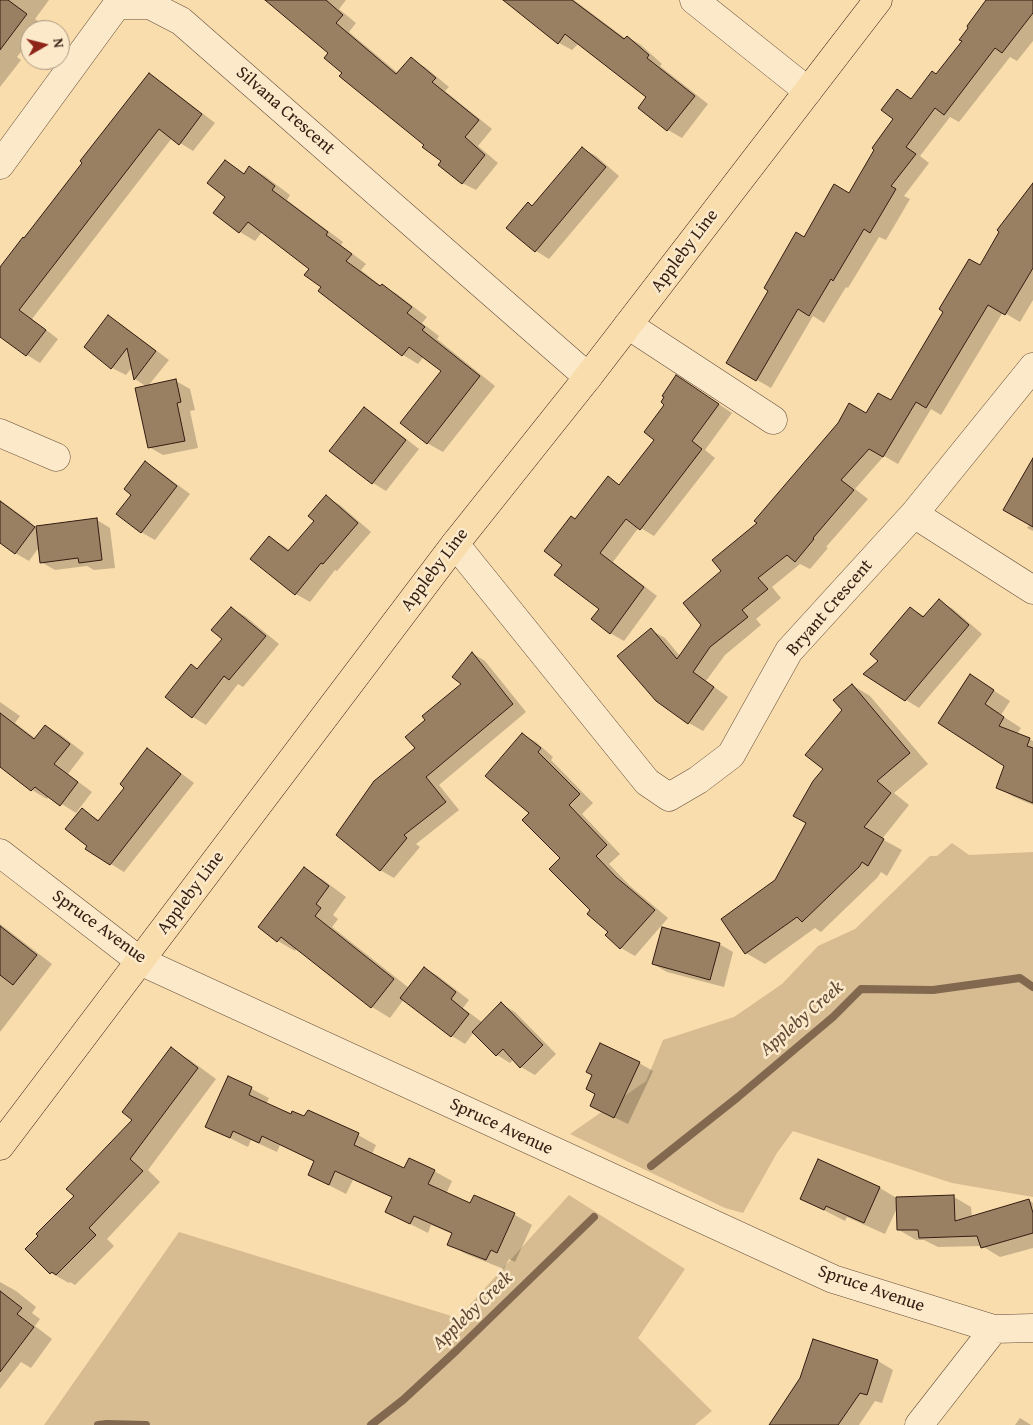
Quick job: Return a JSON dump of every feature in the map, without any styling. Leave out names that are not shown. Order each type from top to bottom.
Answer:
[{"type":"main road","name":"Appleby Line","points":[[0,1146],[455,544],[588,377],[878,0]]},
{"type":"street","points":[[694,0],[808,90]]},
{"type":"street","name":"Silvana Crescent","points":[[0,165],[117,5],[150,5],[181,22],[588,377]]},
{"type":"street","points":[[628,325],[773,420]]},
{"type":"street","name":"Bryant Crescent","points":[[455,544],[647,782],[669,797],[698,780],[731,754],[789,651],[914,514],[1033,367]]},
{"type":"street","points":[[0,433],[56,457]]},
{"type":"street","points":[[914,514],[1033,590]]},
{"type":"street","name":"Spruce Avenue","points":[[0,854],[140,961],[833,1279],[994,1329],[1033,1328]]},
{"type":"street","points":[[918,1425],[994,1329]]},
{"type":"shaded area","points":[[952,843],[969,855],[1033,852],[1033,1197],[952,1183],[793,1131],[777,1153],[743,1213],[725,1208],[570,1134],[646,1081],[663,1040],[734,1017],[782,984],[818,946],[855,929],[930,856],[937,856]]},
{"type":"shaded area","points":[[569,1195],[685,1269],[638,1338],[712,1411],[695,1425],[44,1425],[179,1232],[458,1318]]},
{"type":"building","points":[[0,0],[8,0],[27,14],[22,20],[20,20],[20,23],[0,50]]},
{"type":"building","points":[[265,0],[326,0],[343,15],[336,23],[396,74],[411,57],[436,78],[432,82],[479,120],[465,137],[485,155],[462,184],[438,165],[441,161],[422,147],[424,145],[339,76],[342,73],[324,58],[328,53]]},
{"type":"building","points":[[503,0],[572,0],[624,39],[627,36],[649,55],[647,58],[695,96],[667,131],[638,108],[646,97],[565,34],[558,44]]},
{"type":"building","points":[[986,0],[1033,0],[1033,13],[1002,53],[995,48],[944,115],[935,108],[906,147],[916,154],[891,186],[896,189],[870,233],[864,229],[833,281],[831,279],[809,316],[798,309],[756,381],[726,363],[768,291],[764,288],[796,232],[804,237],[834,184],[849,193],[874,150],[872,148],[893,119],[881,110],[897,89],[911,99],[932,71],[936,74],[962,41],[959,40],[968,28],[967,26]]},
{"type":"building","points":[[149,73],[202,114],[179,145],[159,129],[19,310],[46,330],[26,356],[0,337],[0,267],[82,163],[80,161]]},
{"type":"building","points":[[582,147],[606,167],[535,252],[506,228],[528,202],[532,206]]},
{"type":"building","points":[[225,160],[244,174],[249,166],[275,186],[272,190],[328,232],[326,235],[352,254],[346,261],[380,286],[382,284],[412,307],[407,313],[425,327],[422,330],[480,376],[427,444],[400,423],[441,371],[409,347],[402,356],[318,291],[321,287],[304,275],[309,269],[248,222],[239,233],[213,213],[225,197],[207,183]]},
{"type":"building","points":[[1033,183],[1033,268],[1005,315],[988,305],[926,408],[916,402],[883,457],[869,449],[841,480],[854,490],[795,562],[787,555],[758,578],[768,589],[742,610],[748,617],[710,647],[693,672],[714,687],[688,724],[656,701],[617,656],[651,628],[677,659],[701,625],[683,603],[721,571],[712,560],[757,523],[754,521],[838,423],[849,403],[866,413],[878,393],[891,400],[943,312],[939,309],[969,259],[980,265],[999,232],[997,230]]},
{"type":"building","points":[[108,315],[156,351],[134,380],[127,348],[111,369],[84,347]]},
{"type":"building","points":[[676,375],[719,404],[692,441],[702,449],[640,530],[626,519],[600,553],[644,587],[610,634],[591,619],[599,609],[554,575],[562,565],[544,551],[571,516],[575,519],[608,476],[619,485],[654,440],[644,432],[664,405],[661,402],[664,397],[662,396]]},
{"type":"building","points":[[176,379],[181,402],[177,403],[185,441],[148,448],[135,388]]},
{"type":"building","points":[[364,407],[406,440],[372,484],[329,451]]},
{"type":"building","points":[[1033,458],[1033,527],[1003,510]]},
{"type":"building","points":[[145,461],[177,486],[141,533],[116,514],[131,495],[124,489]]},
{"type":"building","points":[[326,495],[358,523],[323,564],[321,563],[295,595],[250,559],[269,536],[288,551],[314,521],[308,516]]},
{"type":"building","points":[[0,501],[35,527],[15,554],[0,543]]},
{"type":"building","points":[[97,518],[102,560],[79,563],[78,558],[40,563],[36,526]]},
{"type":"building","points":[[939,599],[969,625],[905,701],[863,674],[878,661],[870,654],[910,607],[923,617]]},
{"type":"building","points":[[231,607],[266,636],[229,680],[224,676],[192,718],[165,697],[191,664],[197,669],[222,639],[211,630]]},
{"type":"building","points":[[472,652],[513,704],[426,777],[446,802],[404,835],[407,838],[380,871],[336,835],[374,781],[415,748],[405,737],[425,720],[422,716],[461,684],[452,677]]},
{"type":"building","points":[[970,674],[994,690],[985,704],[1004,717],[999,726],[1030,738],[1027,746],[1033,748],[1033,803],[996,788],[1004,766],[938,723]]},
{"type":"building","points":[[852,684],[910,753],[877,781],[891,793],[864,827],[884,839],[868,866],[862,862],[802,922],[797,917],[745,954],[721,919],[775,880],[806,823],[793,816],[813,781],[823,769],[805,755],[842,710],[833,700]]},
{"type":"building","points":[[0,713],[34,739],[45,725],[70,744],[54,764],[78,782],[60,806],[35,787],[31,791],[0,767]]},
{"type":"building","points":[[522,733],[541,748],[538,752],[580,794],[569,805],[607,845],[596,856],[616,877],[655,910],[620,949],[605,935],[608,932],[587,914],[590,910],[549,869],[560,858],[522,820],[529,813],[485,776]]},
{"type":"building","points":[[147,748],[181,774],[110,865],[85,849],[87,846],[65,829],[82,808],[98,821],[124,788],[120,784]]},
{"type":"building","points":[[304,867],[329,886],[316,904],[321,908],[315,916],[394,979],[371,1008],[281,937],[277,942],[258,927]]},
{"type":"building","points":[[0,926],[37,955],[13,985],[0,975]]},
{"type":"building","points":[[662,927],[720,943],[710,980],[652,964]]},
{"type":"building","points":[[424,967],[456,992],[451,999],[469,1014],[451,1037],[400,998]]},
{"type":"building","points":[[501,1002],[543,1045],[520,1068],[503,1049],[496,1056],[472,1032]]},
{"type":"building","points":[[600,1043],[640,1062],[614,1118],[590,1106],[595,1094],[586,1089],[592,1075],[586,1072]]},
{"type":"building","points":[[171,1047],[198,1068],[130,1159],[143,1171],[89,1228],[96,1235],[56,1275],[52,1272],[50,1274],[25,1249],[38,1236],[36,1234],[74,1196],[66,1189],[132,1120],[122,1112]]},
{"type":"building","points":[[228,1076],[252,1087],[249,1095],[291,1114],[292,1111],[304,1116],[308,1110],[359,1133],[354,1145],[404,1168],[409,1158],[435,1170],[428,1184],[470,1203],[474,1195],[515,1213],[497,1253],[491,1250],[486,1260],[447,1245],[452,1233],[414,1216],[410,1224],[385,1212],[392,1197],[335,1171],[329,1185],[308,1175],[314,1161],[262,1136],[259,1143],[233,1131],[230,1138],[205,1127]]},
{"type":"building","points":[[818,1159],[880,1187],[864,1223],[826,1206],[824,1210],[800,1199]]},
{"type":"building","points":[[954,1195],[955,1221],[1029,1199],[1033,1213],[1033,1233],[981,1248],[977,1236],[919,1238],[918,1230],[897,1230],[896,1197]]},
{"type":"building","points":[[0,1291],[22,1308],[17,1314],[34,1327],[0,1372]]},
{"type":"building","points":[[813,1339],[878,1360],[867,1395],[860,1393],[838,1425],[769,1425],[800,1378]]},
{"type":"waterway","name":"Appleby Creek","points":[[651,1166],[738,1097],[833,1017],[861,989],[933,990],[1020,978],[1033,987]]},
{"type":"waterway","name":"Appleby Creek","points":[[371,1425],[403,1400],[457,1350],[594,1217]]},
{"type":"waterway","name":"Appleby Creek","points":[[98,1425],[146,1425]]}]
